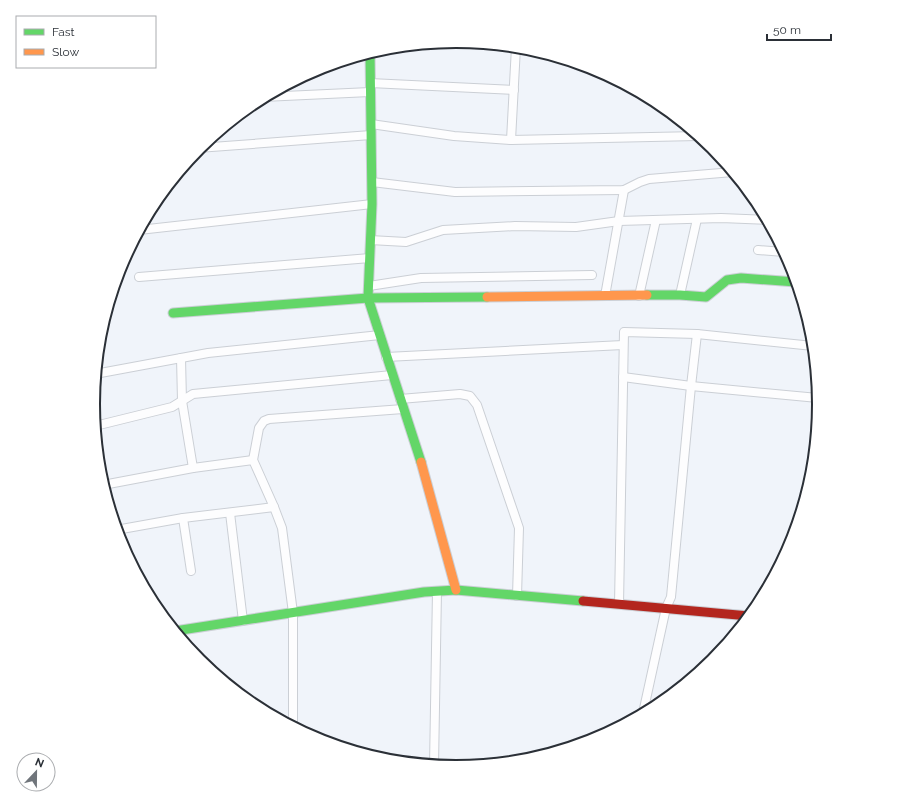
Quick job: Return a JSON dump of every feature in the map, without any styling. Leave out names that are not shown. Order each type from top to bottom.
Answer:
[{"type":"street","points":[[511,140],[516,53]]},
{"type":"street","points":[[370,58],[372,204],[368,298],[424,470],[456,590]]},
{"type":"street","points":[[370,83],[514,90]]},
{"type":"street","points":[[277,96],[370,92]]},
{"type":"street","points":[[371,124],[454,136],[511,140],[690,136]]},
{"type":"street","points":[[209,147],[371,135]]},
{"type":"street","points":[[372,182],[455,192],[624,190],[649,179],[726,173]]},
{"type":"street","points":[[605,296],[624,190]]},
{"type":"street","points":[[145,229],[372,204]]},
{"type":"street","points":[[370,240],[406,242],[443,230],[515,226],[576,227],[619,221],[698,219],[760,220]]},
{"type":"street","points":[[680,295],[698,219]]},
{"type":"street","points":[[639,296],[656,220]]},
{"type":"street","points":[[758,250],[777,251]]},
{"type":"street","points":[[139,277],[370,258]]},
{"type":"street","points":[[369,286],[421,278],[592,274]]},
{"type":"street","points":[[173,313],[368,298],[680,295],[706,297],[727,280],[741,278],[790,282]]},
{"type":"street","points":[[619,604],[624,332],[697,334],[806,345]]},
{"type":"street","points":[[645,705],[666,608],[671,598],[697,334]]},
{"type":"street","points":[[101,373],[208,353],[380,335]]},
{"type":"street","points":[[386,357],[623,345]]},
{"type":"street","points":[[181,358],[182,401],[193,468]]},
{"type":"street","points":[[100,425],[172,408],[193,394],[392,374]]},
{"type":"street","points":[[623,377],[691,386],[812,397]]},
{"type":"street","points":[[400,399],[460,394],[470,396],[477,405],[519,528],[517,596]]},
{"type":"street","points":[[293,720],[293,613],[282,528],[253,460],[259,428],[264,421],[269,419],[404,409]]},
{"type":"street","points":[[109,484],[193,468],[253,460]]},
{"type":"street","points":[[122,529],[183,518],[274,507]]},
{"type":"street","points":[[230,513],[242,620]]},
{"type":"street","points":[[183,518],[191,571]]},
{"type":"street","points":[[181,630],[424,592],[456,590],[742,615]]},
{"type":"street","points":[[434,759],[437,591]]},
{"type":"traffic: fast","points":[[370,58],[372,204],[368,298],[421,462]]},
{"type":"traffic: fast","points":[[647,295],[706,297],[727,280],[741,278],[790,282]]},
{"type":"traffic: fast","points":[[173,313],[368,298],[487,297]]},
{"type":"traffic: fast","points":[[181,630],[424,592],[456,590],[583,601]]},
{"type":"traffic: slow","points":[[487,297],[647,295]]},
{"type":"traffic: slow","points":[[421,462],[456,590]]},
{"type":"traffic: jam","points":[[583,601],[742,615]]}]
